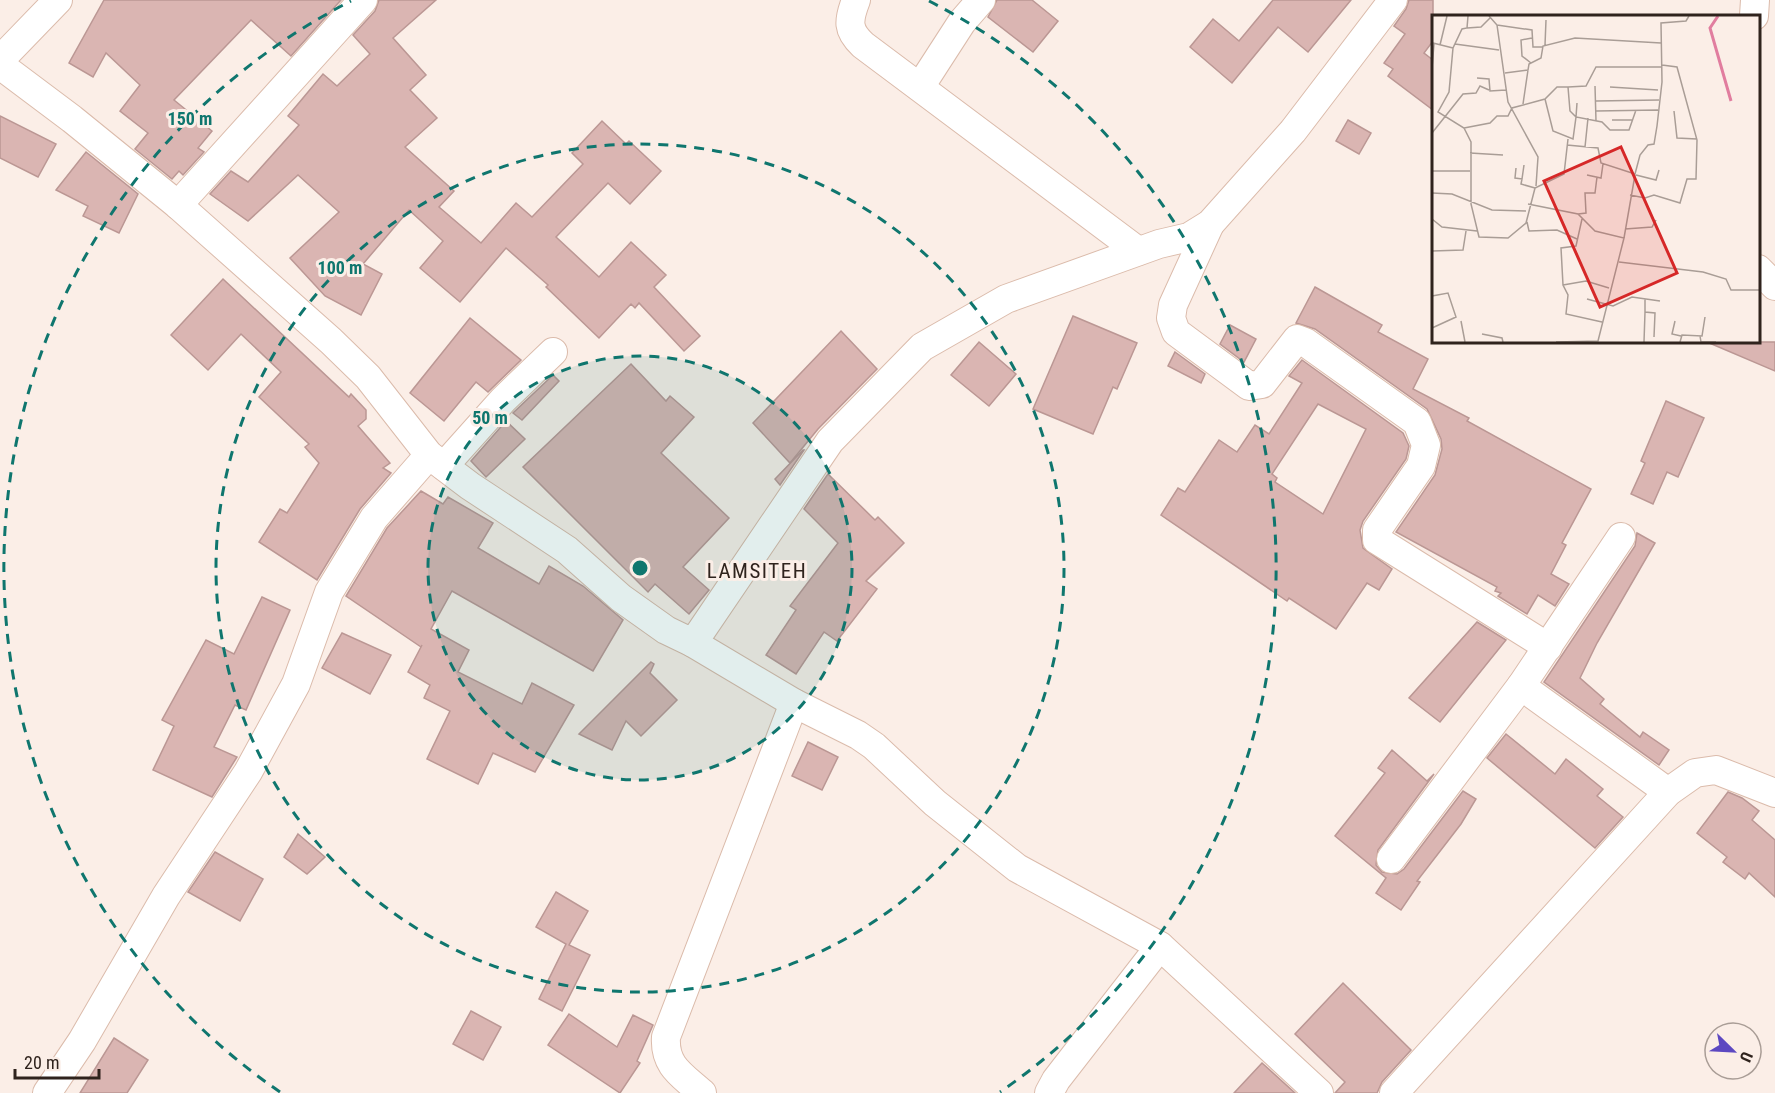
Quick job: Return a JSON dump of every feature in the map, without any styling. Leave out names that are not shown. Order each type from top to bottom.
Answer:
[{"type":"street","points":[[0,60],[58,0]]},
{"type":"street","points":[[178,205],[363,0]]},
{"type":"street","points":[[856,0],[850,20],[852,34],[920,87],[1148,247]]},
{"type":"street","points":[[920,87],[962,22],[981,0]]},
{"type":"street","points":[[1393,0],[1293,131],[1200,230],[1173,305],[1171,318],[1176,332],[1249,386],[1256,387],[1262,384],[1297,339],[1305,342],[1418,422],[1426,445],[1421,466],[1377,530],[1377,540],[1548,647]]},
{"type":"street","points":[[1754,15],[1755,0]]},
{"type":"street","points":[[0,65],[72,119],[178,205],[339,348],[368,378],[436,461],[567,550],[621,598],[666,630],[693,643],[794,703],[858,735],[874,746],[935,803],[1017,868],[1160,946],[1319,1093]]},
{"type":"street","points":[[693,643],[830,441],[922,347],[1006,299],[1200,230]]},
{"type":"street","points":[[1760,271],[1775,286]]},
{"type":"street","points":[[47,1093],[82,1041],[166,896],[249,772],[296,684],[329,592],[374,518],[553,352]]},
{"type":"street","points":[[1391,859],[1521,686],[1621,537]]},
{"type":"street","points":[[1521,686],[1668,792]]},
{"type":"street","points":[[702,1093],[670,1065],[665,1051],[666,1037],[794,703]]},
{"type":"street","points":[[1394,1093],[1668,792],[1695,773],[1716,770],[1775,793]]},
{"type":"street","points":[[1049,1093],[1056,1080],[1160,946]]},
{"type":"building","points":[[104,0],[341,0],[291,56],[251,20],[174,100],[212,131],[198,148],[204,152],[183,175],[179,171],[172,179],[135,149],[148,133],[120,111],[140,85],[106,53],[93,77],[69,63]]},
{"type":"building","points":[[379,0],[436,0],[393,38],[426,75],[410,90],[437,118],[405,147],[454,191],[439,207],[481,243],[516,203],[532,217],[583,164],[572,153],[602,121],[626,144],[629,141],[661,171],[630,204],[608,183],[556,237],[599,277],[631,242],[666,275],[654,287],[700,336],[684,351],[639,303],[635,308],[631,304],[599,338],[546,287],[548,285],[506,248],[460,302],[420,268],[443,241],[409,210],[363,264],[382,274],[361,315],[325,296],[290,258],[339,212],[298,175],[248,221],[210,194],[231,171],[248,182],[299,125],[288,116],[323,74],[337,86],[370,54],[353,35],[375,11]]},
{"type":"building","points":[[997,0],[1032,0],[1058,21],[1033,52],[988,17]]},
{"type":"building","points":[[1273,0],[1351,0],[1308,52],[1278,27],[1232,83],[1190,47],[1213,19],[1239,41]]},
{"type":"building","points":[[1409,0],[1433,0],[1432,42],[1424,53],[1432,59],[1432,109],[1388,76],[1393,69],[1384,63],[1405,34],[1394,26],[1406,9]]},
{"type":"building","points":[[0,116],[56,144],[38,177],[0,158]]},
{"type":"building","points":[[1348,120],[1371,133],[1359,154],[1336,141]]},
{"type":"building","points":[[86,152],[138,194],[119,233],[83,216],[88,206],[56,190]]},
{"type":"building","points":[[223,279],[349,397],[351,394],[366,410],[366,419],[358,426],[390,463],[383,468],[391,473],[360,509],[317,580],[259,542],[280,509],[287,513],[319,463],[305,447],[309,444],[259,397],[281,372],[241,334],[208,370],[171,335]]},
{"type":"building","points":[[1315,287],[1382,325],[1378,332],[1428,359],[1413,389],[1469,418],[1467,421],[1591,489],[1562,543],[1566,545],[1551,574],[1569,584],[1555,606],[1538,595],[1527,614],[1498,596],[1501,593],[1495,591],[1497,587],[1396,532],[1435,475],[1442,449],[1441,439],[1427,409],[1315,329],[1296,323]]},
{"type":"building","points":[[1073,316],[1137,343],[1117,389],[1113,387],[1093,434],[1033,409]]},
{"type":"building","points":[[470,318],[521,360],[488,392],[476,382],[444,421],[410,393]]},
{"type":"building","points":[[1230,325],[1256,339],[1244,362],[1220,344]]},
{"type":"building","points":[[841,331],[877,369],[818,429],[790,463],[753,423]]},
{"type":"building","points":[[979,342],[1016,374],[989,406],[951,375]]},
{"type":"building","points":[[1775,342],[1775,371],[1712,344]]},
{"type":"building","points":[[1175,352],[1205,374],[1201,383],[1168,366]]},
{"type":"building","points":[[1302,360],[1403,433],[1409,446],[1406,459],[1363,521],[1360,530],[1363,548],[1392,569],[1379,590],[1367,583],[1336,629],[1289,598],[1287,601],[1161,515],[1178,488],[1185,492],[1219,440],[1237,452],[1255,425],[1269,434],[1302,383],[1289,376]],"holes":[[[1318,404],[1366,429],[1323,514],[1275,482],[1277,478],[1272,474]]]},
{"type":"building","points":[[631,364],[666,401],[670,396],[694,417],[661,453],[729,518],[683,567],[709,590],[689,614],[655,584],[648,592],[523,467]]},
{"type":"building","points":[[553,375],[559,381],[522,420],[513,413]]},
{"type":"building","points":[[1666,401],[1704,418],[1678,477],[1667,472],[1653,504],[1631,494],[1645,463],[1641,461]]},
{"type":"building","points":[[506,421],[525,439],[486,477],[471,461]]},
{"type":"building","points":[[804,450],[780,485],[775,479]]},
{"type":"building","points":[[828,474],[875,520],[878,517],[904,543],[866,581],[877,589],[837,641],[824,632],[796,674],[766,655],[796,610],[790,606],[838,543],[804,509]]},
{"type":"building","points":[[421,491],[443,504],[448,497],[493,523],[478,548],[539,584],[549,566],[583,586],[623,620],[593,671],[452,591],[431,629],[469,650],[458,672],[522,704],[532,683],[574,705],[535,772],[493,753],[478,784],[427,759],[450,711],[424,698],[430,685],[408,672],[421,647],[346,596],[387,528]]},
{"type":"building","points":[[1637,533],[1655,543],[1597,643],[1580,678],[1604,699],[1600,704],[1640,737],[1643,732],[1669,750],[1659,765],[1544,682],[1635,546]]},
{"type":"building","points":[[262,597],[290,610],[246,710],[235,705],[214,747],[237,757],[212,797],[153,770],[174,726],[162,720],[206,640],[234,654]]},
{"type":"building","points":[[1477,622],[1506,640],[1440,722],[1409,698]]},
{"type":"building","points":[[342,633],[391,655],[370,694],[322,668]]},
{"type":"building","points":[[651,662],[654,664],[650,673],[677,700],[641,736],[626,721],[612,750],[579,734]]},
{"type":"building","points":[[1506,734],[1555,774],[1566,759],[1603,789],[1597,796],[1623,817],[1595,848],[1487,758]]},
{"type":"building","points":[[808,742],[838,757],[822,790],[792,776]]},
{"type":"building","points":[[1392,750],[1427,781],[1434,774],[1378,850],[1376,865],[1382,872],[1397,874],[1404,869],[1463,791],[1476,799],[1461,824],[1417,881],[1420,882],[1401,910],[1376,893],[1386,878],[1335,836],[1385,773],[1378,768]]},
{"type":"building","points":[[1728,792],[1742,798],[1759,811],[1752,820],[1775,840],[1775,897],[1749,873],[1745,879],[1723,862],[1727,857],[1697,833]]},
{"type":"building","points":[[298,834],[325,857],[307,874],[284,857]]},
{"type":"building","points":[[215,852],[263,879],[240,921],[188,892]]},
{"type":"building","points":[[556,892],[588,911],[569,945],[590,955],[562,1011],[539,999],[566,944],[536,927]]},
{"type":"building","points":[[1343,983],[1411,1050],[1382,1082],[1377,1093],[1335,1093],[1345,1082],[1295,1034]]},
{"type":"building","points":[[471,1011],[501,1027],[483,1060],[453,1044]]},
{"type":"building","points":[[569,1014],[617,1047],[633,1015],[653,1025],[637,1061],[640,1063],[620,1093],[548,1045]]},
{"type":"building","points":[[114,1038],[148,1060],[127,1093],[80,1093]]},
{"type":"building","points":[[1262,1063],[1295,1093],[1234,1093]]},
{"type":"district","name":"LAMSITEH","points":[[757,571]]}]
